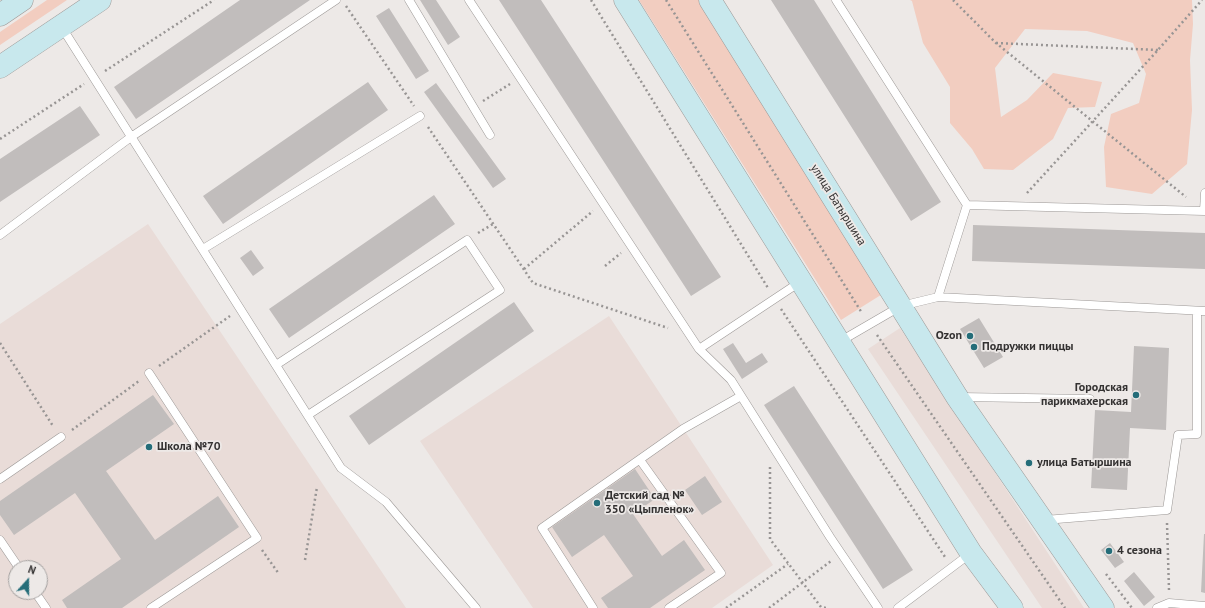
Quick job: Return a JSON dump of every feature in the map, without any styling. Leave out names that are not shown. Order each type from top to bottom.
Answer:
[{"type":"street","points":[[0,14],[22,0]]},
{"type":"street","points":[[0,67],[100,0]]},
{"type":"street","points":[[625,0],[971,553],[1012,608]]},
{"type":"street","name":"улица Батыршина","points":[[710,0],[957,397],[1103,608]]},
{"type":"lane","points":[[0,235],[132,137],[336,0]]},
{"type":"lane","points":[[409,0],[490,135]]},
{"type":"lane","points":[[469,0],[699,349],[731,380],[841,553],[878,608]]},
{"type":"lane","points":[[836,0],[967,205]]},
{"type":"lane","points":[[61,26],[341,468],[386,502],[476,608]]},
{"type":"lane","points":[[203,249],[420,116]]},
{"type":"lane","points":[[967,205],[1205,211],[1205,193]]},
{"type":"lane","points":[[938,296],[967,205]]},
{"type":"lane","points":[[276,365],[467,240],[500,290],[308,415]]},
{"type":"lane","points":[[699,349],[801,281]]},
{"type":"lane","points":[[839,342],[901,306],[938,296],[1201,311],[1201,434],[1178,435],[1167,510],[1042,520]]},
{"type":"lane","points":[[149,373],[257,538],[151,608]]},
{"type":"lane","points":[[593,608],[542,528],[683,429],[741,396]]},
{"type":"lane","points":[[957,397],[1090,399]]},
{"type":"lane","points":[[0,479],[61,438]]},
{"type":"lane","points":[[640,460],[721,573],[668,608]]},
{"type":"lane","points":[[0,540],[14,560]]},
{"type":"lane","points":[[898,608],[971,553]]},
{"type":"lane","points":[[1157,608],[1170,602],[1205,606]]},
{"type":"path","points":[[0,139],[214,0]]},
{"type":"path","points":[[342,0],[533,283],[690,335]]},
{"type":"path","points":[[666,0],[870,324],[1066,608]]},
{"type":"path","points":[[953,0],[996,43],[1092,122],[1205,211]]},
{"type":"path","points":[[1014,206],[1158,50],[1202,0]]},
{"type":"path","points":[[996,43],[1158,50]]},
{"type":"path","points":[[473,107],[520,78]]},
{"type":"path","points":[[524,269],[602,202]]},
{"type":"path","points":[[467,240],[493,224]]},
{"type":"path","points":[[605,266],[630,246]]},
{"type":"path","points":[[0,343],[61,438],[149,373],[240,309]]},
{"type":"path","points":[[769,441],[770,539],[821,607],[826,608]]},
{"type":"path","points":[[305,560],[317,487]]},
{"type":"path","points":[[1167,510],[1170,602]]},
{"type":"path","points":[[254,540],[279,574]]},
{"type":"path","points":[[769,608],[841,553]]},
{"type":"path","points":[[726,608],[788,564]]},
{"type":"shaded area","points":[[47,0],[67,0],[0,45],[0,32]]},
{"type":"shaded area","points":[[639,0],[699,0],[884,293],[841,320]]},
{"type":"shaded area","points":[[910,0],[1192,0],[1193,24],[1190,60],[1192,110],[1187,164],[1152,194],[1106,187],[1104,147],[1111,114],[1139,103],[1146,74],[1133,43],[1087,31],[1025,29],[995,68],[1001,117],[1027,100],[1053,73],[1102,82],[1095,107],[1068,108],[1053,139],[1013,170],[984,169],[972,149],[950,123],[950,87],[923,43],[912,1]]},
{"type":"shaded area","name":"Школа №70","points":[[148,224],[406,608],[0,608],[0,324]]},
{"type":"shaded area","name":"Детский сад № 350 «Цыпленок»","points":[[609,316],[773,565],[712,608],[533,608],[420,441]]},
{"type":"shaded area","points":[[900,328],[1084,608],[1042,608],[868,349]]},
{"type":"building","points":[[240,0],[310,0],[136,119],[114,87]]},
{"type":"building","points":[[420,0],[436,0],[460,37],[448,45]]},
{"type":"building","points":[[499,0],[541,0],[721,277],[691,296]]},
{"type":"building","points":[[771,0],[814,0],[941,202],[911,221]]},
{"type":"building","points":[[389,8],[429,71],[416,79],[376,16]]},
{"type":"building","points":[[368,82],[388,110],[223,224],[203,196]]},
{"type":"building","points":[[436,83],[506,179],[493,188],[424,92]]},
{"type":"building","points":[[80,106],[100,135],[0,202],[0,159]]},
{"type":"building","points":[[434,195],[455,224],[289,338],[269,309]]},
{"type":"building","points":[[973,225],[1205,233],[1205,269],[972,261]]},
{"type":"building","points":[[251,250],[264,268],[253,276],[240,258]]},
{"type":"building","points":[[514,302],[534,331],[369,445],[349,416]]},
{"type":"building","points":[[979,318],[1003,357],[984,368],[960,329]]},
{"type":"building","points":[[733,343],[746,363],[762,353],[768,362],[742,379],[723,349]]},
{"type":"building","points":[[1134,346],[1169,348],[1166,430],[1130,428],[1127,490],[1091,488],[1095,410],[1131,412]]},
{"type":"building","points":[[794,386],[913,570],[883,589],[764,405]]},
{"type":"building","points":[[153,395],[174,424],[106,471],[155,540],[218,496],[239,527],[122,608],[67,608],[62,600],[121,559],[75,493],[14,535],[0,515],[0,501]]},
{"type":"building","points":[[635,469],[655,499],[633,514],[662,556],[684,540],[705,570],[650,608],[608,608],[601,598],[633,576],[604,535],[572,557],[552,527]]},
{"type":"building","points":[[705,476],[722,502],[702,515],[685,490]]},
{"type":"building","points":[[1205,534],[1205,593],[1201,592]]},
{"type":"building","points":[[1110,543],[1124,562],[1115,568],[1101,550]]},
{"type":"building","points":[[1134,572],[1155,597],[1144,606],[1124,581]]},
{"type":"place","name":"Ozon","points":[[970,336]]},
{"type":"place","name":"Подружки пиццы","points":[[974,347]]},
{"type":"place","name":"Городская парикмахерская","points":[[1136,395]]},
{"type":"place","name":"Школа №70","points":[[149,447]]},
{"type":"place","name":"улица Батыршина","points":[[1029,463]]},
{"type":"place","name":"Детский сад № 350 «Цыпленок»","points":[[597,503]]},
{"type":"place","name":"4 сезона","points":[[1109,551]]}]
